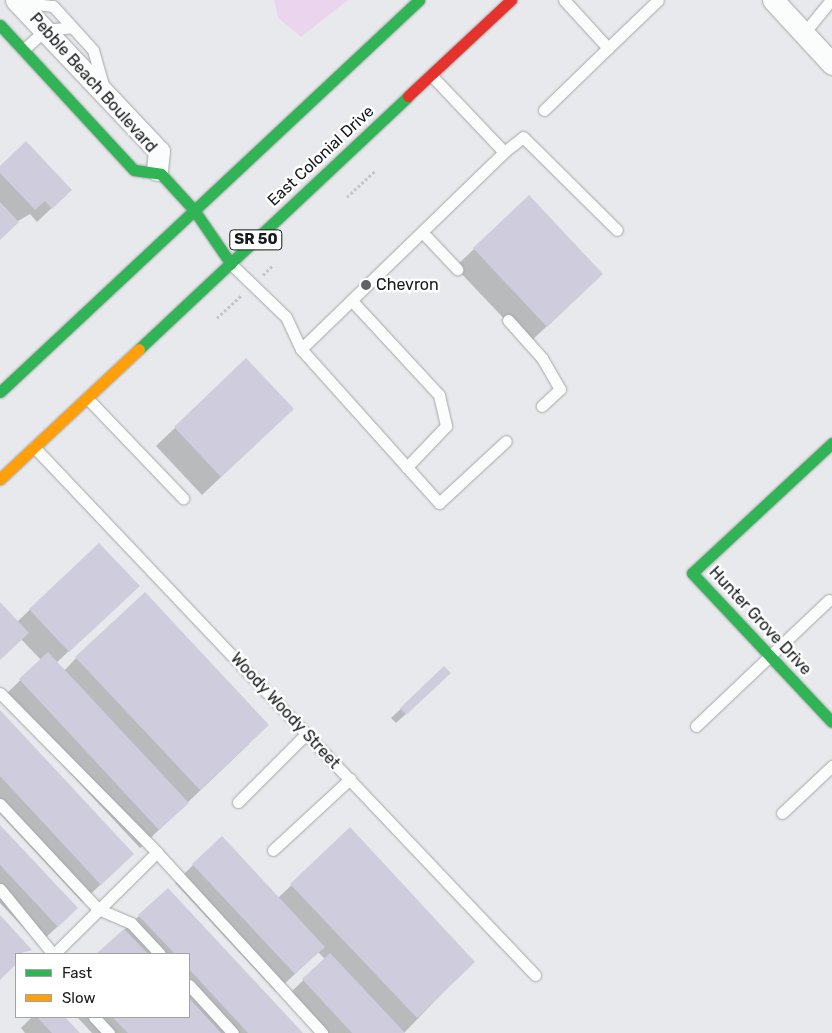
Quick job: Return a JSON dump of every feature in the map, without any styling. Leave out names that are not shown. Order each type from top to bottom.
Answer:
[{"type":"main road","points":[[0,392],[418,0]]},
{"type":"main road","name":"East Colonial Drive","points":[[0,478],[231,264],[510,0]]},
{"type":"main road","name":"Pebble Beach Boulevard","points":[[0,25],[134,170],[157,170],[194,210],[231,264]]},
{"type":"main road","name":"Hunter Grove Drive","points":[[832,443],[692,573],[832,722]]},
{"type":"street","points":[[773,0],[832,64]]},
{"type":"street","name":"Pebble Beach Boulevard","points":[[17,1],[159,150],[157,170]]},
{"type":"lane","points":[[564,0],[608,48]]},
{"type":"lane","points":[[544,110],[658,0]]},
{"type":"lane","points":[[804,33],[831,0]]},
{"type":"lane","points":[[17,1],[53,6],[93,50],[104,93]]},
{"type":"lane","points":[[23,50],[45,30],[72,27]]},
{"type":"lane","points":[[431,75],[504,152]]},
{"type":"lane","points":[[96,129],[119,108]]},
{"type":"lane","points":[[301,349],[352,302],[504,152],[523,137],[617,230]]},
{"type":"lane","points":[[423,233],[457,269]]},
{"type":"lane","points":[[231,264],[286,317],[301,349],[439,503],[506,441]]},
{"type":"lane","points":[[352,302],[439,395],[446,426],[407,467]]},
{"type":"lane","points":[[508,320],[542,358],[560,389],[542,406]]},
{"type":"lane","points":[[87,398],[183,498]]},
{"type":"lane","name":"Woody Woody Street","points":[[34,447],[535,975]]},
{"type":"lane","points":[[696,726],[829,600]]},
{"type":"lane","points":[[0,693],[157,852],[322,1033]]},
{"type":"lane","points":[[238,802],[306,734]]},
{"type":"lane","points":[[782,813],[832,766]]},
{"type":"lane","points":[[273,850],[350,779]]},
{"type":"lane","points":[[0,804],[98,909],[131,923],[159,953]]},
{"type":"lane","points":[[54,953],[157,852]]},
{"type":"lane","points":[[0,889],[52,953]]},
{"type":"lane","points":[[190,987],[233,1033]]},
{"type":"lane","points":[[95,1018],[109,1033]]},
{"type":"path","points":[[347,197],[376,170]]},
{"type":"shaded area","points":[[274,0],[348,0],[301,37],[278,18]]},
{"type":"building","points":[[26,141],[72,190],[52,209],[45,201],[35,210],[0,173],[0,166]]},
{"type":"building","points":[[529,195],[603,274],[547,327],[473,248]]},
{"type":"building","points":[[0,202],[19,222],[0,240]]},
{"type":"building","points":[[246,358],[294,409],[221,477],[174,427]]},
{"type":"building","points":[[99,543],[140,586],[69,652],[29,609]]},
{"type":"building","points":[[145,592],[269,725],[200,790],[75,657]]},
{"type":"building","points":[[0,602],[29,633],[0,660]]},
{"type":"building","points":[[48,652],[189,803],[159,830],[19,679]]},
{"type":"building","points":[[444,666],[451,673],[406,715],[400,708]]},
{"type":"building","points":[[0,710],[134,854],[101,885],[0,776]]},
{"type":"building","points":[[0,825],[78,908],[58,927],[0,865]]},
{"type":"building","points":[[350,827],[475,962],[417,1018],[290,884]]},
{"type":"building","points":[[222,836],[325,947],[295,974],[192,864]]},
{"type":"building","points":[[168,888],[303,1033],[248,1033],[190,970],[190,953],[174,953],[138,915]]},
{"type":"building","points":[[0,915],[32,950],[15,953],[15,965],[0,980]]},
{"type":"building","points":[[124,929],[147,953],[97,953]]},
{"type":"building","points":[[330,953],[405,1033],[352,1033],[302,979]]},
{"type":"building","points":[[190,999],[221,1033],[128,1033],[113,1018],[190,1018]]},
{"type":"building","points":[[38,1018],[66,1018],[80,1033],[52,1033]]},
{"type":"traffic: fast","points":[[0,392],[419,0]]},
{"type":"traffic: fast","points":[[0,25],[134,170],[161,174],[194,210],[231,264]]},
{"type":"traffic: fast","points":[[139,349],[408,96]]},
{"type":"traffic: fast","points":[[832,443],[692,573],[832,722]]},
{"type":"traffic: slow","points":[[0,479],[139,349]]},
{"type":"traffic: jam","points":[[408,96],[511,0]]},
{"type":"place","name":"Chevron","points":[[366,285]]}]
